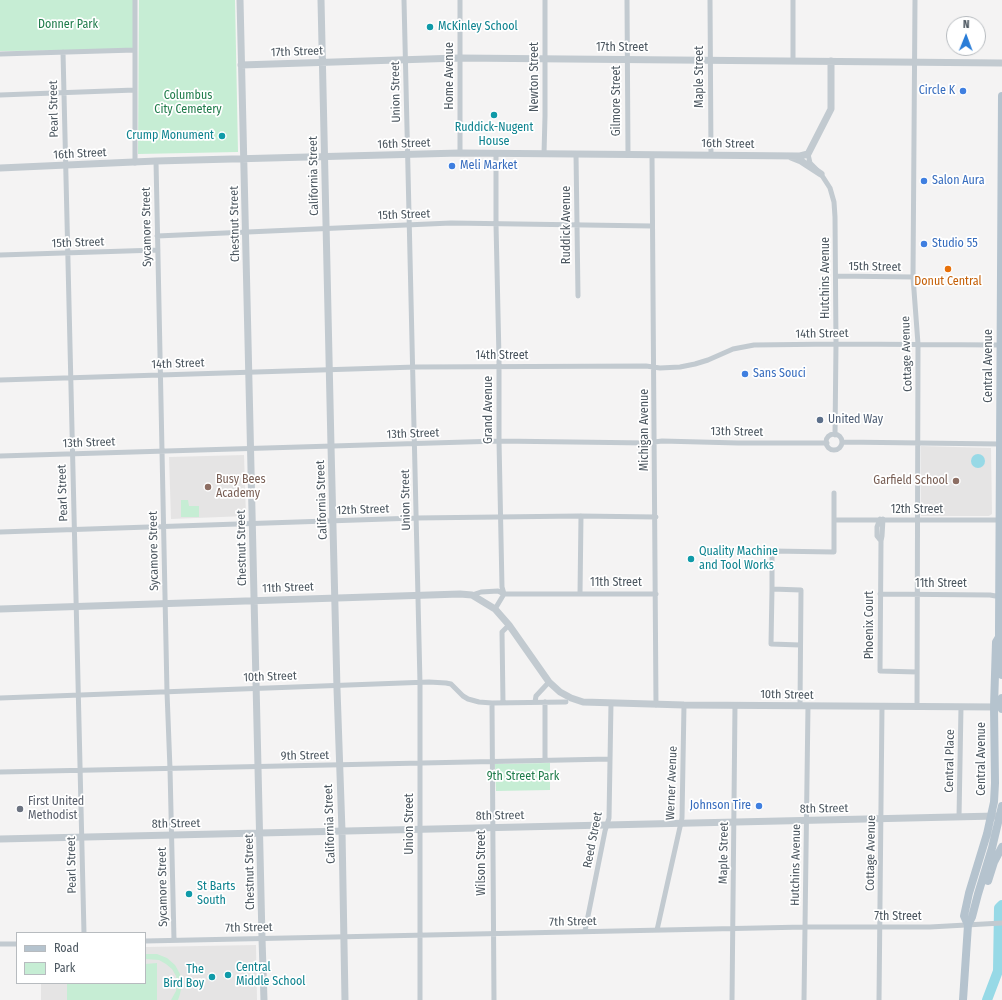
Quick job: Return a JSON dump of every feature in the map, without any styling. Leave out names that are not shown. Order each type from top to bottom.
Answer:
[{"type":"main road","name":"Central Avenue","points":[[968,925],[964,916],[969,893],[987,834],[994,802],[999,708],[996,642],[999,636],[1001,597],[1000,444],[1002,96]]},
{"type":"main road","name":"Central Avenue","points":[[999,636],[1002,642],[1002,675]]},
{"type":"main road","name":"Central Avenue","points":[[999,708],[1002,698]]},
{"type":"main road","name":"Central Avenue","points":[[963,1000],[968,925],[972,917],[992,848],[1002,806]]},
{"type":"main road","points":[[978,894],[986,886],[994,862],[1002,848]]},
{"type":"street","points":[[135,0],[135,163]]},
{"type":"street","name":"Chestnut Street","points":[[240,0],[264,1000]]},
{"type":"street","name":"California Street","points":[[321,0],[345,1000]]},
{"type":"street","name":"Union Street","points":[[404,0],[420,683],[420,1000]]},
{"type":"street","name":"Home Avenue","points":[[460,0],[460,153]]},
{"type":"street","name":"Newton Street","points":[[544,0],[544,154]]},
{"type":"street","name":"Gilmore Street","points":[[627,0],[628,154]]},
{"type":"street","name":"Maple Street","points":[[710,0],[711,155]]},
{"type":"street","points":[[793,0],[793,61]]},
{"type":"street","name":"Cottage Avenue","points":[[915,0],[913,277],[918,344],[917,707]]},
{"type":"street","points":[[0,54],[135,50]]},
{"type":"street","name":"Pearl Street","points":[[63,52],[84,932]]},
{"type":"street","name":"17th Street","points":[[241,65],[460,58],[1002,63]]},
{"type":"street","points":[[808,154],[831,109],[831,61]]},
{"type":"street","points":[[0,95],[135,90]]},
{"type":"street","name":"16th Street","points":[[0,168],[156,161],[460,153],[788,156],[808,154]]},
{"type":"street","name":"Grand Avenue","points":[[496,153],[496,224],[500,358],[500,517],[502,587],[504,594]]},
{"type":"street","name":"Ruddick Avenue","points":[[576,154],[578,296]]},
{"type":"street","name":"Michigan Avenue","points":[[652,154],[656,517],[656,705]]},
{"type":"street","name":"Hutchins Avenue","points":[[808,154],[810,163],[821,174],[830,188],[834,202],[836,276],[835,435]]},
{"type":"street","points":[[788,156],[801,161],[821,174]]},
{"type":"street","name":"Sycamore Street","points":[[156,161],[167,692],[174,940]]},
{"type":"street","name":"15th Street","points":[[157,236],[451,224],[652,226]]},
{"type":"street","name":"15th Street","points":[[0,255],[158,250]]},
{"type":"street","name":"15th Street","points":[[836,276],[913,277]]},
{"type":"street","name":"14th Street","points":[[0,380],[412,367],[680,367],[708,360],[741,346],[754,345],[1001,345]]},
{"type":"street","points":[[835,435],[839,437],[842,442],[839,448],[835,450],[830,449],[827,445],[828,438],[835,435]]},
{"type":"street","name":"13th Street","points":[[0,456],[499,441],[827,443]]},
{"type":"street","points":[[842,442],[1000,444]]},
{"type":"street","points":[[800,645],[771,644],[772,551],[834,552],[834,493]]},
{"type":"street","points":[[580,516],[580,594]]},
{"type":"street","name":"12th Street","points":[[0,532],[416,518],[580,516],[656,517]]},
{"type":"street","name":"Phoenix Court","points":[[881,519],[877,527],[877,536],[881,541],[880,671],[917,672]]},
{"type":"street","name":"12th Street","points":[[834,520],[1000,520]]},
{"type":"street","points":[[772,589],[801,590],[800,706]]},
{"type":"street","name":"11th Street","points":[[0,608],[418,595],[460,594],[472,596],[481,592],[498,591],[504,594],[656,594]]},
{"type":"street","points":[[494,609],[504,594]]},
{"type":"street","name":"11th Street","points":[[880,594],[990,595],[1001,597]]},
{"type":"street","points":[[472,596],[494,609],[509,625],[549,682],[569,700]]},
{"type":"street","points":[[503,702],[502,632],[509,625]]},
{"type":"street","points":[[535,702],[536,696],[549,682]]},
{"type":"street","name":"10th Street","points":[[0,698],[446,683],[451,684],[468,699],[478,702],[545,702],[569,700],[656,705],[999,708]]},
{"type":"street","name":"Wilson Street","points":[[492,702],[494,1000]]},
{"type":"street","points":[[545,702],[545,760]]},
{"type":"street","name":"Reed Street","points":[[585,931],[609,818],[611,703]]},
{"type":"street","name":"Werner Avenue","points":[[657,930],[682,818],[684,705]]},
{"type":"street","name":"Maple Street","points":[[732,1000],[735,705]]},
{"type":"street","name":"Hutchins Avenue","points":[[804,1000],[808,706]]},
{"type":"street","name":"Cottage Avenue","points":[[879,1000],[882,706]]},
{"type":"street","name":"Central Place","points":[[959,817],[961,707]]},
{"type":"street","name":"9th Street","points":[[0,772],[610,759]]},
{"type":"street","name":"8th Street","points":[[0,839],[807,821],[1000,815]]},
{"type":"street","name":"7th Street","points":[[146,941],[805,927],[930,927],[1002,923]]},
{"type":"street","points":[[0,944],[16,944]]},
{"type":"shaded area","name":"Garfield School","points":[[921,446],[991,448],[992,514],[989,516],[921,516]]},
{"type":"shaded area","name":"Busy Bees Academy","points":[[244,455],[246,516],[171,519],[169,457]]},
{"type":"shaded area","points":[[256,945],[257,1000],[41,1000],[41,984],[146,984],[146,947]]},
{"type":"green space","name":"Donner Park","points":[[0,0],[135,0],[135,50],[0,51]]},
{"type":"green space","name":"Columbus City Cemetery","points":[[139,0],[235,0],[238,152],[138,154]]},
{"type":"green space","points":[[181,500],[188,500],[189,506],[199,506],[199,517],[181,517]]},
{"type":"green space","name":"9th Street Park","points":[[550,763],[550,790],[496,791],[495,764]]},
{"type":"green space","points":[[146,954],[157,954],[167,958],[175,965],[180,974],[182,984],[178,1000],[171,1000],[176,991],[176,976],[172,969],[159,960],[146,959]]},
{"type":"green space","points":[[157,963],[157,1000],[67,1000],[67,984],[146,984],[146,964]]},
{"type":"water","points":[[975,454],[981,454],[985,458],[985,464],[981,468],[975,468],[971,464],[971,458]]},
{"type":"waterway","points":[[987,1000],[998,971],[999,908],[1002,905]]},
{"type":"place","name":"McKinley School","points":[[430,27]]},
{"type":"place","name":"Circle K","points":[[963,91]]},
{"type":"place","name":"Ruddick-Nugent House","points":[[494,115]]},
{"type":"place","name":"Crump Monument","points":[[222,136]]},
{"type":"place","name":"Meli Market","points":[[452,166]]},
{"type":"place","name":"Salon Aura","points":[[924,181]]},
{"type":"place","name":"Studio 55","points":[[924,244]]},
{"type":"place","name":"Donut Central","points":[[948,269]]},
{"type":"place","name":"Sans Souci","points":[[745,374]]},
{"type":"place","name":"United Way","points":[[820,420]]},
{"type":"place","name":"Garfield School","points":[[956,481]]},
{"type":"place","name":"Busy Bees Academy","points":[[208,487]]},
{"type":"place","name":"Quality Machine and Tool Works","points":[[691,559]]},
{"type":"place","name":"Johnson Tire","points":[[759,806]]},
{"type":"place","name":"First United Methodist","points":[[20,809]]},
{"type":"place","name":"St Barts South","points":[[189,894]]},
{"type":"place","name":"Central Middle School","points":[[228,975]]},
{"type":"place","name":"The Bird Boy","points":[[212,977]]}]
